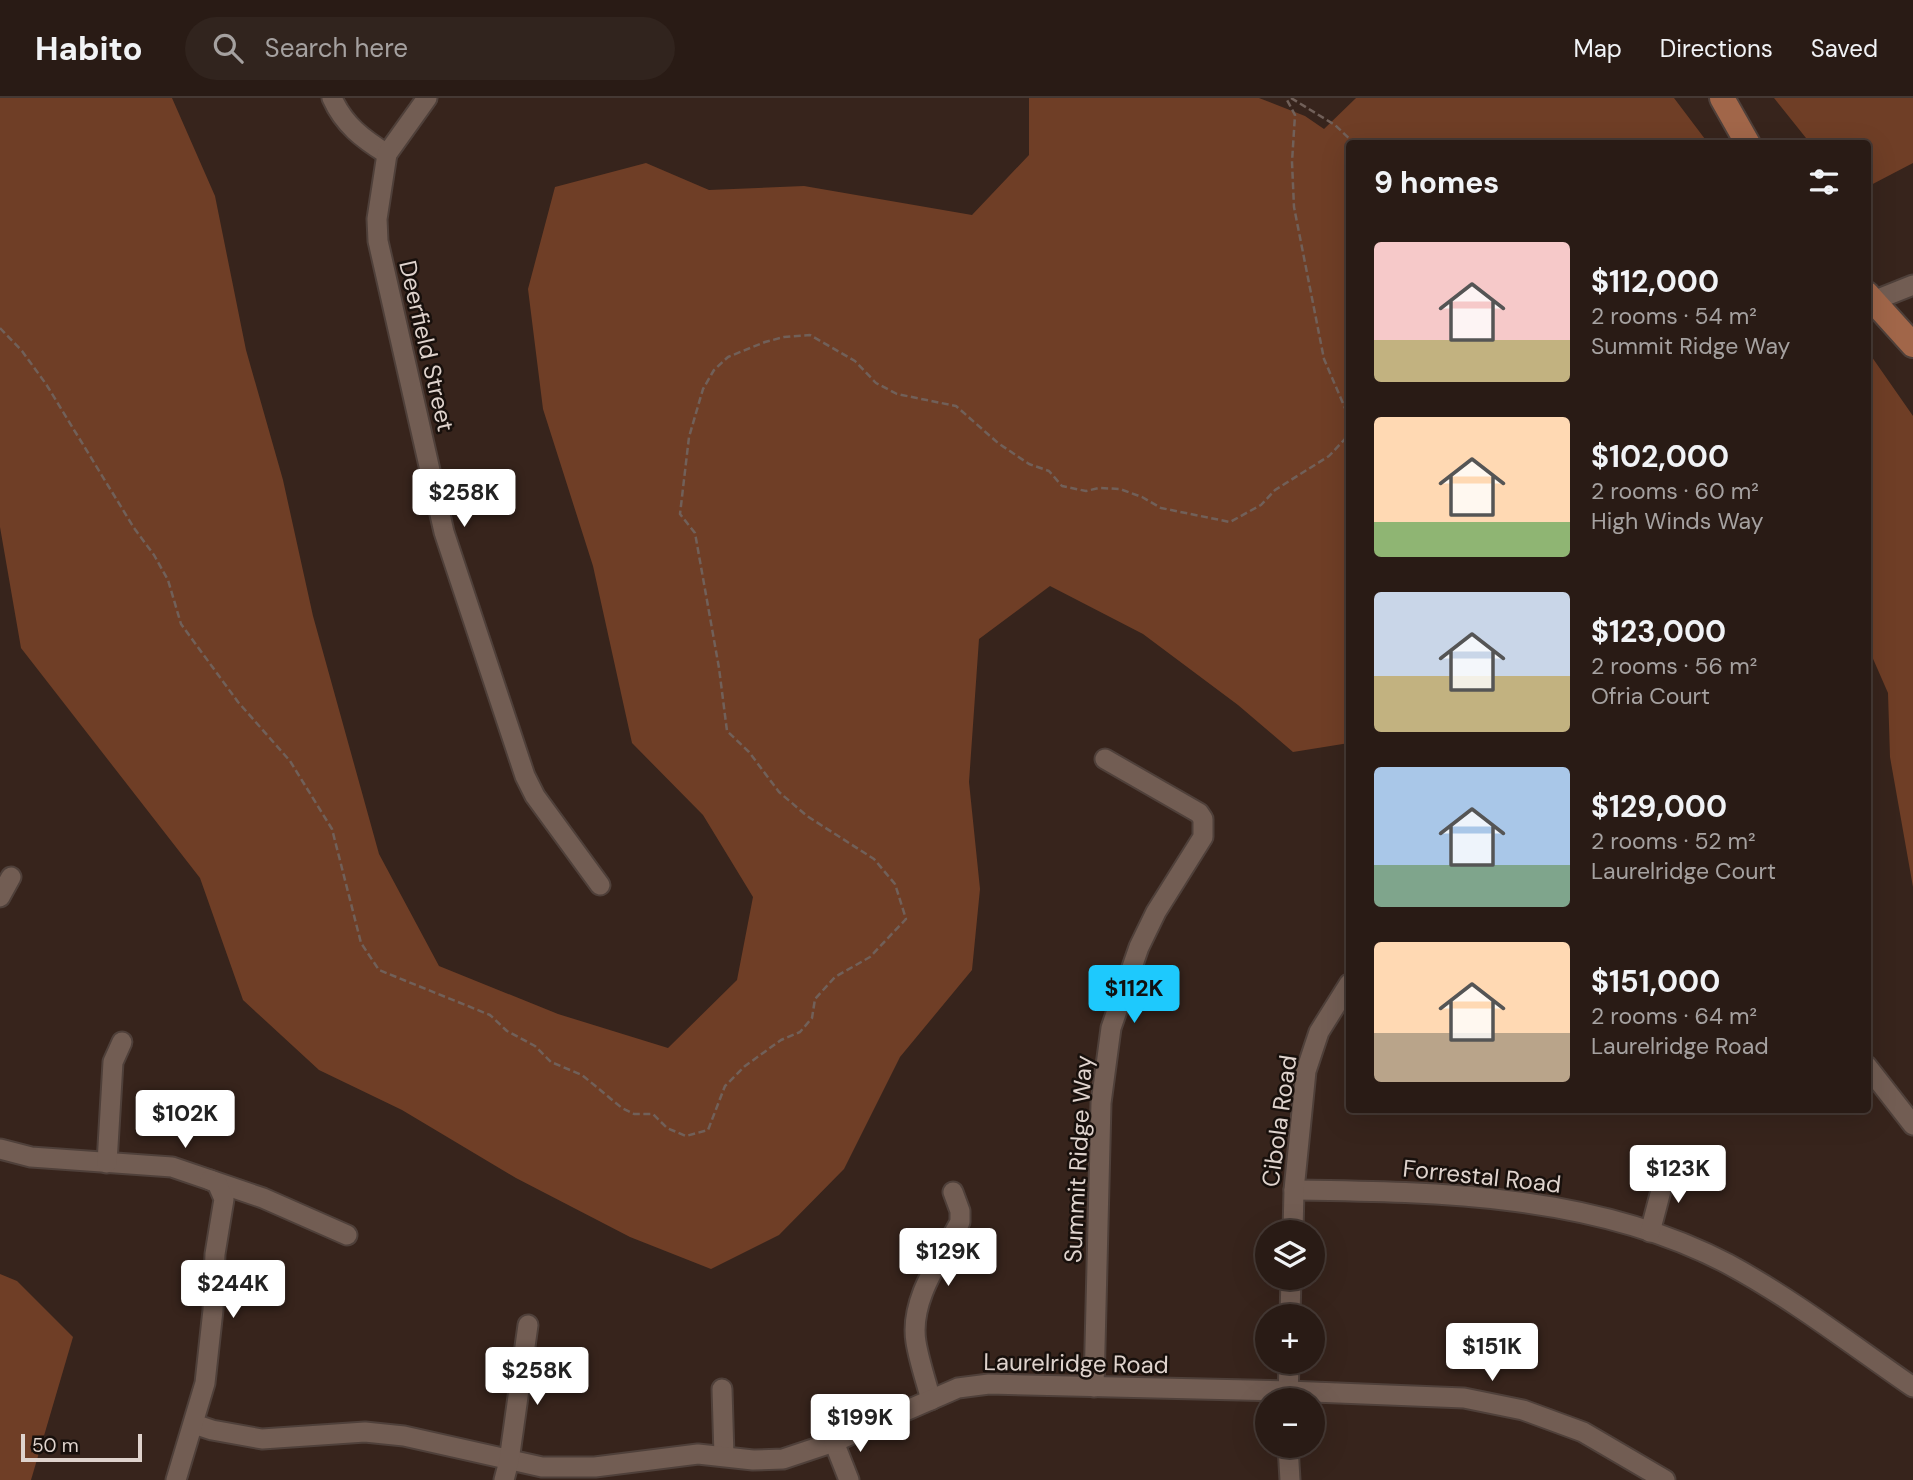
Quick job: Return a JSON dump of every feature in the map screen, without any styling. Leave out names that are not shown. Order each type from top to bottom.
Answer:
[{"type":"main road","points":[[1722,98],[1746,140]]},
{"type":"main road","points":[[1871,298],[1913,345]]},
{"type":"street","points":[[332,98],[339,113],[358,135],[387,154],[427,98]]},
{"type":"street","name":"Deerfield Street","points":[[387,154],[377,219],[378,242],[444,532],[525,776],[535,796],[600,885]]},
{"type":"street","points":[[1871,297],[1913,285]]},
{"type":"street","name":"Summit Ridge Way","points":[[1094,1387],[1101,1103],[1111,1028],[1139,947],[1156,912],[1203,837],[1203,819],[1199,813],[1105,759]]},
{"type":"street","points":[[0,897],[11,877]]},
{"type":"street","name":"Cibola Road","points":[[1293,1220],[1306,1071],[1319,1032],[1346,989]]},
{"type":"street","points":[[107,1163],[113,1062],[122,1042]]},
{"type":"street","points":[[1871,1071],[1913,1125]]},
{"type":"street","points":[[0,1149],[31,1157],[172,1167],[263,1198],[347,1235]]},
{"type":"street","points":[[1650,1232],[1667,1168]]},
{"type":"street","points":[[176,1480],[205,1383],[213,1310],[215,1254],[223,1199],[217,1183],[210,1180]]},
{"type":"street","name":"Forrestal Road","points":[[1294,1190],[1464,1196],[1553,1205],[1650,1232],[1726,1263],[1786,1298],[1913,1387]]},
{"type":"street","points":[[931,1400],[915,1341],[915,1318],[924,1291],[960,1222],[960,1211],[953,1192]]},
{"type":"street","points":[[507,1470],[528,1325]]},
{"type":"street","name":"Laurelridge Road","points":[[194,1424],[262,1439],[365,1432],[404,1436],[507,1470],[595,1467],[698,1454],[753,1460],[783,1459],[834,1442],[958,1388],[989,1384],[1255,1394]]},
{"type":"street","points":[[722,1389],[724,1456]]},
{"type":"street","name":"Laurelridge Road","points":[[1325,1396],[1464,1398],[1523,1410],[1583,1432],[1665,1480]]},
{"type":"street","points":[[834,1442],[849,1480]]},
{"type":"street","points":[[1289,1458],[1290,1480]]},
{"type":"path","points":[[1286,98],[1295,115],[1292,162],[1294,207],[1324,359],[1346,408]]},
{"type":"path","points":[[1292,98],[1335,125],[1351,140]]},
{"type":"path","points":[[0,328],[22,351],[46,384],[134,528],[154,555],[168,580],[181,624],[238,702],[290,761],[332,829],[361,943],[379,970],[490,1015],[507,1031],[535,1046],[551,1062],[582,1075],[622,1108],[634,1114],[653,1114],[667,1128],[686,1136],[708,1130],[725,1086],[745,1066],[772,1046],[800,1032],[812,1018],[815,999],[835,977],[870,957],[906,919],[895,884],[874,859],[807,816],[779,792],[749,752],[727,731],[719,668],[695,533],[680,514],[689,437],[704,389],[714,370],[728,357],[765,342],[810,335],[855,361],[876,383],[897,394],[956,406],[998,443],[1029,464],[1049,471],[1062,486],[1086,491],[1099,488],[1120,489],[1142,497],[1161,509],[1230,522],[1261,505],[1275,490],[1329,456],[1345,439],[1346,433]]},
{"type":"shaded area","points":[[0,98],[172,98],[215,196],[246,350],[283,480],[313,616],[379,854],[439,966],[558,1014],[668,1048],[737,980],[753,897],[703,815],[632,743],[593,566],[543,409],[528,289],[555,187],[646,163],[709,190],[804,186],[972,215],[1029,155],[1029,98],[1259,98],[1305,116],[1324,129],[1356,98],[1674,98],[1706,140],[1346,140],[1346,743],[1293,752],[1238,705],[1143,634],[1050,586],[979,639],[969,782],[980,889],[972,970],[900,1057],[844,1169],[779,1235],[711,1269],[630,1237],[516,1178],[402,1110],[319,1070],[243,1000],[200,878],[21,648],[0,527]]},
{"type":"shaded area","points":[[1774,98],[1913,98],[1913,163],[1871,185],[1871,140],[1808,140]]},
{"type":"shaded area","points":[[1871,356],[1913,416],[1913,887],[1890,757],[1888,693],[1871,654]]},
{"type":"shaded area","points":[[0,1274],[17,1281],[73,1337],[31,1480],[0,1480]]}]
